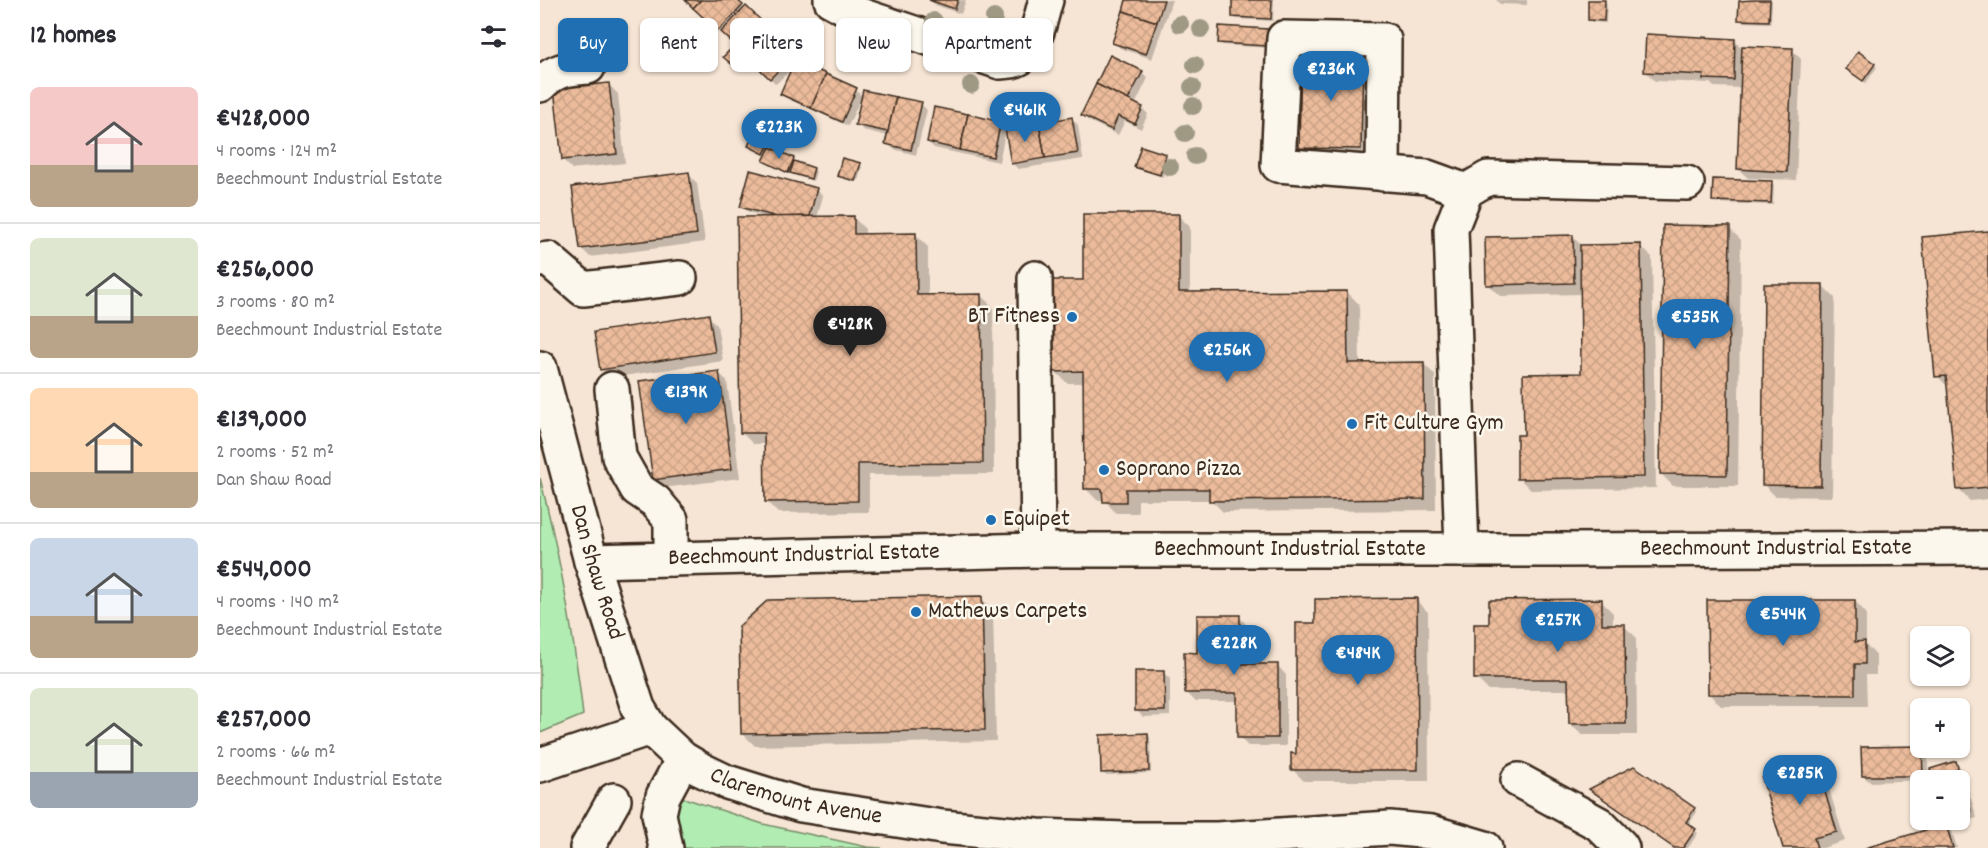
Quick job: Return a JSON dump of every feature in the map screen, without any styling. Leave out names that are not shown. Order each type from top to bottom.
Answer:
[{"type":"street","points":[[831,0],[857,14],[1000,62],[1016,60],[1026,53],[1046,0]]},
{"type":"street","points":[[1383,174],[1384,40],[1284,38],[1278,165],[1383,174],[1427,177],[1466,191]]},
{"type":"street","points":[[540,85],[550,75],[558,72]]},
{"type":"street","points":[[1462,550],[1452,230],[1466,191],[1488,178],[1687,183]]},
{"type":"street","points":[[540,260],[548,259],[583,290],[680,279]]},
{"type":"street","points":[[1035,278],[1038,550]]},
{"type":"street","name":"Dan Shaw Road","points":[[540,368],[591,561],[638,708],[650,728],[683,759]]},
{"type":"street","points":[[612,389],[619,457],[637,489],[655,501],[671,520],[671,559]]},
{"type":"street","name":"Beechmount Industrial Estate","points":[[591,561],[1038,550],[1988,548]]},
{"type":"street","points":[[540,765],[650,728]]},
{"type":"street","points":[[666,848],[659,814],[663,796],[683,759]]},
{"type":"street","name":"Claremount Avenue","points":[[683,759],[700,770],[727,782],[801,805],[1034,842],[1217,839],[1390,828],[1431,832],[1485,848]]},
{"type":"street","points":[[1518,780],[1599,824],[1622,848]]},
{"type":"street","points":[[587,848],[614,800]]},
{"type":"green space","points":[[540,478],[566,596],[583,715],[540,733]]},
{"type":"green space","points":[[681,797],[763,824],[867,847],[882,848],[679,848],[671,803]]},
{"type":"building","points":[[685,0],[701,0],[693,8]]},
{"type":"building","points":[[701,0],[737,0],[743,5],[718,31],[718,18],[704,18],[693,8]]},
{"type":"building","points":[[929,0],[958,0],[955,9]]},
{"type":"building","points":[[1126,0],[1164,0],[1157,22],[1123,11]]},
{"type":"building","points":[[1232,0],[1272,0],[1271,19],[1232,17]]},
{"type":"building","points":[[1588,0],[1605,0],[1604,21],[1588,20]]},
{"type":"building","points":[[1770,0],[1769,21],[1738,20],[1739,1]]},
{"type":"building","points":[[746,6],[759,18],[734,18]]},
{"type":"building","points":[[1123,11],[1157,22],[1146,54],[1112,43]]},
{"type":"building","points":[[730,23],[730,40],[721,32]]},
{"type":"building","points":[[1219,26],[1268,29],[1267,46],[1218,43]]},
{"type":"building","points":[[1646,34],[1735,39],[1734,80],[1703,79],[1704,75],[1644,72]]},
{"type":"building","points":[[1742,46],[1793,48],[1787,172],[1737,169]]},
{"type":"building","points":[[730,50],[730,63],[723,57]]},
{"type":"building","points":[[1858,51],[1875,64],[1863,81],[1846,69]]},
{"type":"building","points":[[1110,55],[1143,71],[1128,100],[1096,84]]},
{"type":"building","points":[[1301,55],[1363,56],[1361,149],[1299,148]]},
{"type":"building","points":[[763,72],[777,72],[770,79]]},
{"type":"building","points":[[790,72],[826,74],[811,108],[780,94]]},
{"type":"building","points":[[826,74],[857,88],[842,122],[811,108]]},
{"type":"building","points":[[609,83],[617,154],[562,160],[554,89]]},
{"type":"building","points":[[1096,84],[1143,107],[1135,124],[1118,116],[1112,130],[1081,115]]},
{"type":"building","points":[[863,90],[896,97],[888,132],[855,125]]},
{"type":"building","points":[[896,97],[922,102],[911,150],[885,144]]},
{"type":"building","points":[[934,107],[968,114],[960,150],[927,142]]},
{"type":"building","points":[[968,114],[1001,122],[993,157],[960,150]]},
{"type":"building","points":[[1072,117],[1078,153],[1045,158],[1039,123]]},
{"type":"building","points":[[760,121],[776,129],[764,154],[748,146]]},
{"type":"building","points":[[1039,123],[1045,158],[1011,164],[1005,128]]},
{"type":"building","points":[[1141,146],[1166,154],[1160,175],[1134,167]]},
{"type":"building","points":[[770,147],[794,158],[788,173],[763,161]]},
{"type":"building","points":[[842,158],[861,163],[855,181],[837,176]]},
{"type":"building","points":[[794,161],[814,168],[811,179],[790,173]]},
{"type":"building","points":[[750,170],[817,188],[810,216],[777,217],[740,207]]},
{"type":"building","points":[[689,172],[697,234],[580,249],[572,187]]},
{"type":"building","points":[[1713,179],[1772,181],[1771,203],[1712,201]]},
{"type":"building","points":[[1083,214],[1179,214],[1179,292],[1347,291],[1348,363],[1424,362],[1425,499],[1209,501],[1209,489],[1126,489],[1126,502],[1103,502],[1102,489],[1084,489],[1083,371],[1054,372],[1053,280],[1083,280]]},
{"type":"building","points":[[854,216],[854,234],[916,233],[917,295],[981,294],[983,463],[858,464],[858,501],[765,502],[764,433],[740,433],[737,217]]},
{"type":"building","points":[[1663,225],[1730,226],[1727,475],[1660,474]]},
{"type":"building","points":[[1988,231],[1988,487],[1957,490],[1946,376],[1935,377],[1922,237]]},
{"type":"building","points":[[1573,235],[1574,283],[1486,285],[1485,237]]},
{"type":"building","points":[[1641,244],[1644,477],[1517,479],[1517,435],[1524,435],[1523,374],[1581,373],[1580,245]]},
{"type":"building","points":[[1764,284],[1823,284],[1821,486],[1762,485]]},
{"type":"building","points":[[709,314],[715,352],[600,370],[594,332]]},
{"type":"building","points":[[719,371],[732,469],[653,480],[639,381]]},
{"type":"building","points":[[982,596],[985,730],[741,734],[739,626],[768,600]]},
{"type":"building","points":[[1417,598],[1418,770],[1291,770],[1291,753],[1296,754],[1296,623],[1315,623],[1315,599]]},
{"type":"building","points":[[1602,599],[1602,624],[1625,624],[1626,724],[1569,724],[1568,679],[1474,679],[1474,624],[1489,624],[1489,600]]},
{"type":"building","points":[[1707,600],[1855,600],[1855,642],[1865,641],[1865,664],[1855,664],[1855,695],[1708,694]]},
{"type":"building","points":[[1197,615],[1240,615],[1240,664],[1278,664],[1278,738],[1237,738],[1237,693],[1185,693],[1184,652],[1197,653]]},
{"type":"building","points":[[1135,671],[1164,671],[1165,711],[1135,711]]},
{"type":"building","points":[[1148,733],[1149,771],[1101,773],[1100,735]]},
{"type":"building","points":[[1910,746],[1910,758],[1922,758],[1923,770],[1910,770],[1910,776],[1862,776],[1861,747]]},
{"type":"building","points":[[1956,761],[1959,770],[1930,770]]},
{"type":"building","points":[[1816,762],[1837,832],[1814,838],[1817,848],[1783,848],[1762,778]]},
{"type":"building","points":[[1634,766],[1695,808],[1686,822],[1696,829],[1683,848],[1674,848],[1589,789]]},
{"type":"building","points":[[1926,830],[1948,830],[1953,848],[1865,848]]},
{"type":"place","name":"BT Fitness","points":[[1072,317]]},
{"type":"place","name":"Fit Culture Gym","points":[[1352,424]]},
{"type":"place","name":"Soprano Pizza","points":[[1104,470]]},
{"type":"place","name":"Equipet","points":[[991,520]]},
{"type":"place","name":"Mathews Carpets","points":[[916,612]]}]
